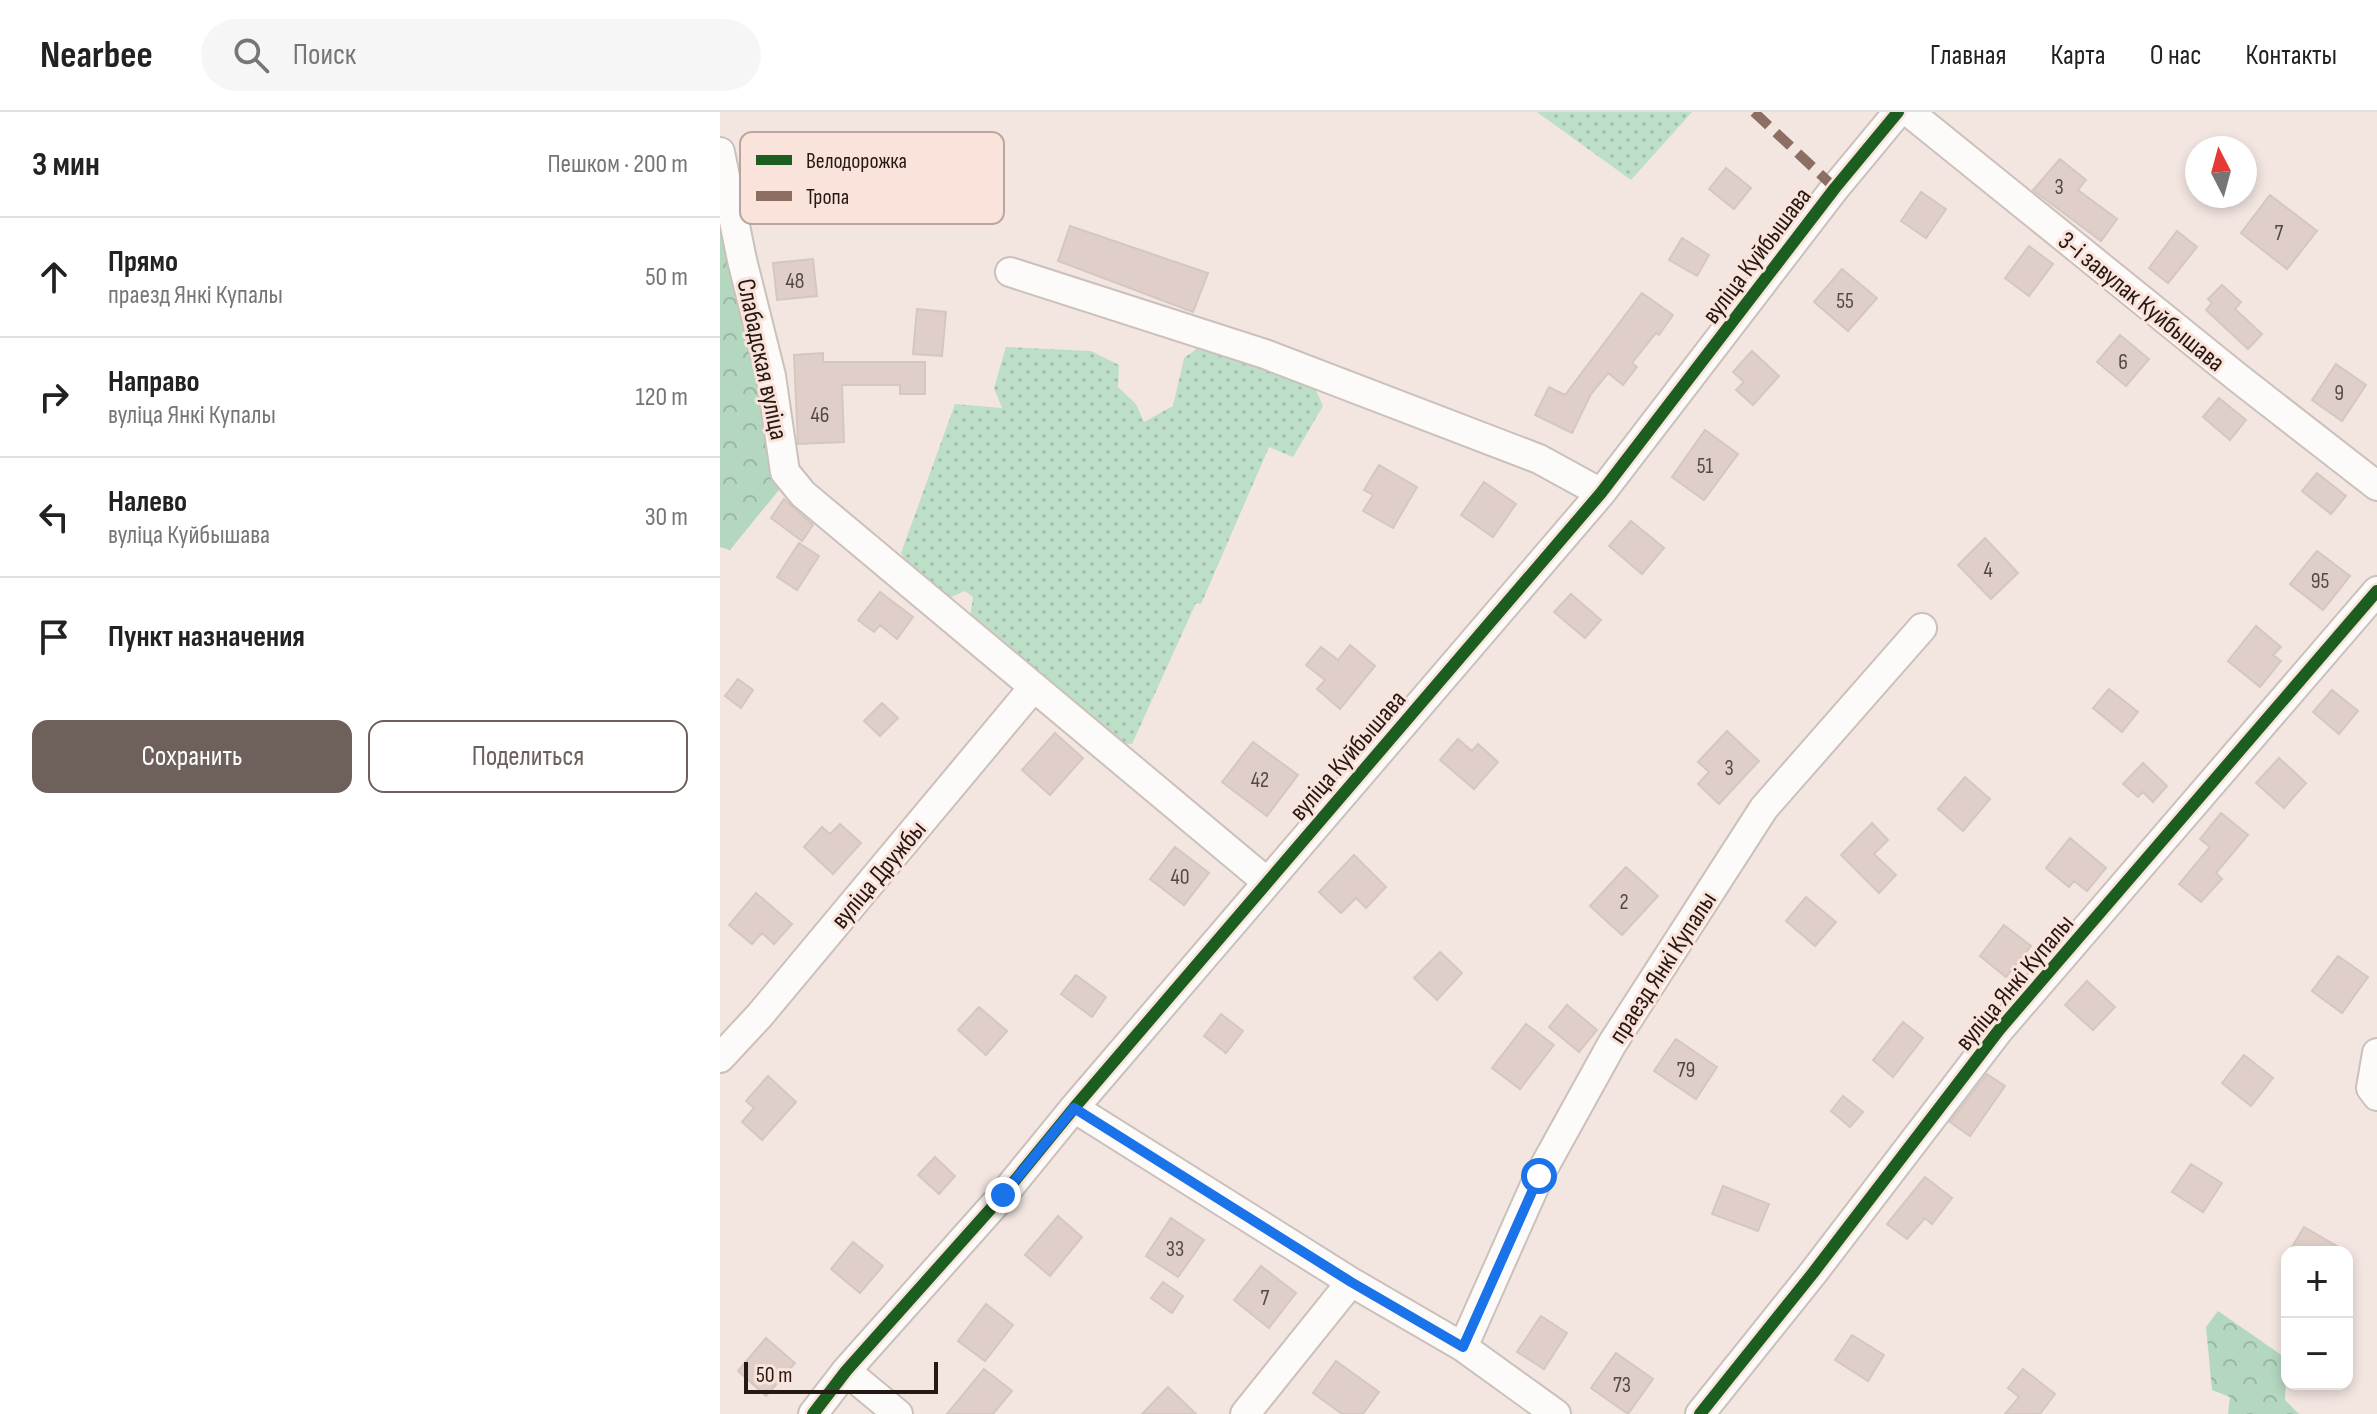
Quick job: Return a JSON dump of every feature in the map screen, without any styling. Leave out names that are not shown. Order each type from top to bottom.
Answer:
[{"type":"street","name":"вуліца Куйбышава","points":[[813,1414],[846,1371],[1003,1195],[1601,493],[1835,188],[1898,112]]},
{"type":"street","name":"3-і завулак Куйбышава","points":[[1909,112],[2377,486]]},
{"type":"street","name":"Слабадская вуліца","points":[[720,152],[742,260],[771,376],[785,472],[803,494],[1033,688]]},
{"type":"street","points":[[1010,272],[1265,354],[1539,459],[1601,493]]},
{"type":"street","name":"вуліца Янкі Купалы","points":[[1700,1414],[1813,1273],[1999,1030],[2377,591]]},
{"type":"street","name":"праезд Янкі Купалы","points":[[1463,1347],[1539,1176],[1620,1031],[1764,808],[1922,628]]},
{"type":"street","points":[[1033,688],[1267,882]]},
{"type":"street","name":"вуліца Дружбы","points":[[720,1058],[760,1015],[1033,688]]},
{"type":"street","points":[[2377,1053],[2371,1088],[2377,1096]]},
{"type":"street","points":[[1074,1108],[1351,1282],[1463,1347],[1556,1414]]},
{"type":"street","points":[[1245,1414],[1351,1282]]},
{"type":"street","points":[[846,1371],[898,1414]]},
{"type":"green space","points":[[1537,112],[1692,112],[1631,180]]},
{"type":"green space","points":[[720,189],[740,311],[750,324],[760,373],[779,490],[730,550],[720,547]]},
{"type":"green space","points":[[1006,347],[1091,351],[1119,365],[1118,387],[1136,404],[1144,422],[1173,406],[1184,358],[1198,348],[1281,371],[1314,386],[1323,406],[1293,457],[1269,447],[1201,604],[1196,603],[1132,744],[1117,743],[970,618],[973,597],[965,591],[951,597],[915,575],[901,553],[955,404],[1002,408],[994,388]]},
{"type":"green space","points":[[2218,1311],[2281,1355],[2281,1390],[2285,1390],[2285,1400],[2299,1414],[2228,1414],[2230,1397],[2212,1390],[2206,1327]]},
{"type":"building","points":[[2060,159],[2086,180],[2078,190],[2117,219],[2101,241],[2033,190]]},
{"type":"building","points":[[1726,168],[1751,188],[1734,209],[1709,189]]},
{"type":"building","points":[[1921,192],[1946,209],[1926,238],[1901,221]]},
{"type":"building","points":[[2270,195],[2317,231],[2287,269],[2241,233]]},
{"type":"building","points":[[1070,226],[1208,273],[1193,312],[1058,261]]},
{"type":"building","points":[[2177,231],[2197,247],[2168,283],[2149,268]]},
{"type":"building","points":[[1682,238],[1709,255],[1697,276],[1669,260]]},
{"type":"building","points":[[2029,246],[2053,264],[2029,296],[2005,278]]},
{"type":"building","points":[[813,259],[817,296],[777,300],[773,263]]},
{"type":"building","points":[[1842,269],[1877,298],[1848,331],[1814,302]]},
{"type":"building","points":[[2222,285],[2241,302],[2235,309],[2262,334],[2248,349],[2206,310],[2212,303],[2208,299]]},
{"type":"building","points":[[1642,293],[1673,315],[1632,363],[1637,367],[1623,385],[1608,373],[1591,394],[1572,433],[1535,415],[1549,387],[1565,395]]},
{"type":"building","points":[[917,309],[946,312],[942,356],[913,354]]},
{"type":"building","points":[[2120,335],[2149,359],[2126,386],[2097,362]]},
{"type":"building","points":[[1752,351],[1779,376],[1753,405],[1736,390],[1744,382],[1733,372]]},
{"type":"building","points":[[823,353],[823,362],[925,362],[925,394],[900,394],[900,385],[842,385],[844,442],[798,444],[794,355]]},
{"type":"building","points":[[2336,364],[2366,385],[2342,421],[2312,400]]},
{"type":"building","points":[[2219,398],[2246,420],[2230,440],[2203,417]]},
{"type":"building","points":[[1705,430],[1738,454],[1704,500],[1672,477]]},
{"type":"building","points":[[1379,465],[1417,487],[1393,528],[1363,511],[1373,495],[1364,490]]},
{"type":"building","points":[[2317,473],[2346,496],[2331,514],[2302,491]]},
{"type":"building","points":[[1484,482],[1516,504],[1493,537],[1461,515]]},
{"type":"building","points":[[784,499],[813,525],[802,541],[771,518]]},
{"type":"building","points":[[1631,521],[1664,548],[1642,574],[1609,546]]},
{"type":"building","points":[[1985,538],[2018,573],[1991,599],[1958,565]]},
{"type":"building","points":[[799,543],[819,556],[797,590],[777,577]]},
{"type":"building","points":[[2317,551],[2350,576],[2323,610],[2290,584]]},
{"type":"building","points":[[880,592],[913,617],[897,639],[880,625],[874,632],[858,620]]},
{"type":"building","points":[[1571,594],[1601,620],[1585,638],[1554,612]]},
{"type":"building","points":[[2256,626],[2281,647],[2273,655],[2281,661],[2260,687],[2228,661]]},
{"type":"building","points":[[1350,645],[1375,666],[1340,709],[1317,689],[1325,680],[1306,665],[1321,647],[1338,660]]},
{"type":"building","points":[[738,679],[753,690],[741,708],[725,696]]},
{"type":"building","points":[[2109,689],[2138,712],[2122,732],[2093,708]]},
{"type":"building","points":[[2332,690],[2358,711],[2339,734],[2313,712]]},
{"type":"building","points":[[882,703],[898,718],[880,736],[864,721]]},
{"type":"building","points":[[1727,731],[1759,761],[1719,804],[1698,784],[1709,772],[1698,762]]},
{"type":"building","points":[[1055,733],[1083,758],[1050,795],[1022,770]]},
{"type":"building","points":[[1458,739],[1472,751],[1478,744],[1498,762],[1474,789],[1440,760]]},
{"type":"building","points":[[1253,742],[1298,775],[1267,816],[1222,782]]},
{"type":"building","points":[[2279,758],[2306,783],[2284,808],[2256,783]]},
{"type":"building","points":[[2143,763],[2167,786],[2153,802],[2143,792],[2138,797],[2123,784]]},
{"type":"building","points":[[1965,777],[1990,799],[1963,831],[1938,809]]},
{"type":"building","points":[[2221,813],[2248,835],[2216,873],[2222,879],[2201,902],[2179,884],[2210,847],[2200,839]]},
{"type":"building","points":[[1872,823],[1888,840],[1874,854],[1896,875],[1879,893],[1841,855]]},
{"type":"building","points":[[840,824],[861,843],[833,874],[804,847],[822,827],[830,834]]},
{"type":"building","points":[[2070,838],[2106,868],[2087,891],[2074,881],[2069,887],[2046,868]]},
{"type":"building","points":[[1175,847],[1209,873],[1184,905],[1150,879]]},
{"type":"building","points":[[1354,855],[1386,887],[1366,908],[1356,898],[1341,913],[1319,892]]},
{"type":"building","points":[[1626,867],[1658,896],[1622,935],[1590,906]]},
{"type":"building","points":[[756,893],[792,924],[774,944],[762,933],[752,944],[729,925]]},
{"type":"building","points":[[1806,897],[1836,922],[1815,946],[1786,921]]},
{"type":"building","points":[[2004,925],[2031,946],[2006,977],[1980,956]]},
{"type":"building","points":[[1440,952],[1462,973],[1437,1000],[1414,978]]},
{"type":"building","points":[[2338,956],[2368,977],[2342,1013],[2312,991]]},
{"type":"building","points":[[1076,975],[1106,997],[1092,1017],[1061,994]]},
{"type":"building","points":[[2087,981],[2115,1007],[2093,1030],[2065,1005]]},
{"type":"building","points":[[1567,1005],[1597,1030],[1579,1052],[1549,1027]]},
{"type":"building","points":[[979,1007],[1007,1031],[986,1055],[958,1030]]},
{"type":"building","points":[[1221,1014],[1243,1031],[1226,1053],[1204,1036]]},
{"type":"building","points":[[1903,1022],[1923,1038],[1893,1077],[1873,1060]]},
{"type":"building","points":[[1526,1024],[1554,1045],[1520,1089],[1492,1068]]},
{"type":"building","points":[[1676,1039],[1717,1067],[1696,1099],[1654,1071]]},
{"type":"building","points":[[2244,1055],[2273,1078],[2251,1106],[2222,1083]]},
{"type":"building","points":[[1987,1074],[2005,1086],[1970,1136],[1950,1122]]},
{"type":"building","points":[[768,1076],[796,1102],[762,1140],[742,1122],[754,1108],[746,1101]]},
{"type":"building","points":[[1843,1096],[1863,1112],[1850,1127],[1831,1111]]},
{"type":"building","points":[[935,1157],[955,1176],[939,1194],[918,1175]]},
{"type":"building","points":[[2191,1164],[2222,1183],[2203,1212],[2172,1192]]},
{"type":"building","points":[[1925,1177],[1952,1198],[1932,1224],[1925,1218],[1907,1239],[1887,1224]]},
{"type":"building","points":[[1723,1186],[1769,1204],[1758,1231],[1712,1214]]},
{"type":"building","points":[[1058,1216],[1082,1237],[1050,1276],[1025,1255]]},
{"type":"building","points":[[1171,1218],[1204,1240],[1178,1277],[1146,1256]]},
{"type":"building","points":[[2304,1227],[2337,1246],[2293,1246]]},
{"type":"building","points":[[853,1242],[883,1266],[860,1293],[831,1269]]},
{"type":"building","points":[[1261,1266],[1296,1293],[1269,1328],[1234,1300]]},
{"type":"building","points":[[1163,1282],[1183,1296],[1172,1313],[1151,1298]]},
{"type":"building","points":[[986,1304],[1013,1325],[985,1361],[958,1341]]},
{"type":"building","points":[[1541,1316],[1567,1333],[1544,1369],[1517,1352]]},
{"type":"building","points":[[1852,1335],[1884,1355],[1868,1381],[1835,1360]]},
{"type":"building","points":[[766,1338],[795,1363],[766,1396],[738,1371]]},
{"type":"building","points":[[1616,1353],[1653,1379],[1628,1414],[1591,1388]]},
{"type":"building","points":[[1336,1361],[1379,1392],[1363,1414],[1342,1414],[1313,1393]]},
{"type":"building","points":[[984,1369],[1012,1391],[993,1414],[947,1414]]},
{"type":"building","points":[[2023,1369],[2055,1394],[2040,1414],[2005,1414],[2019,1397],[2008,1388]]},
{"type":"building","points":[[1168,1387],[1196,1414],[1142,1414]]},
{"type":"marked path","points":[[1754,112],[1835,188]]},
{"type":"cycle path","points":[[813,1414],[846,1371],[1003,1195],[1601,493],[1835,188],[1898,112]]},
{"type":"cycle path","points":[[1700,1414],[1813,1273],[1999,1030],[2377,591]]},
{"type":"route","points":[[1003,1195],[1074,1108],[1351,1282],[1463,1347],[1539,1176]]}]
